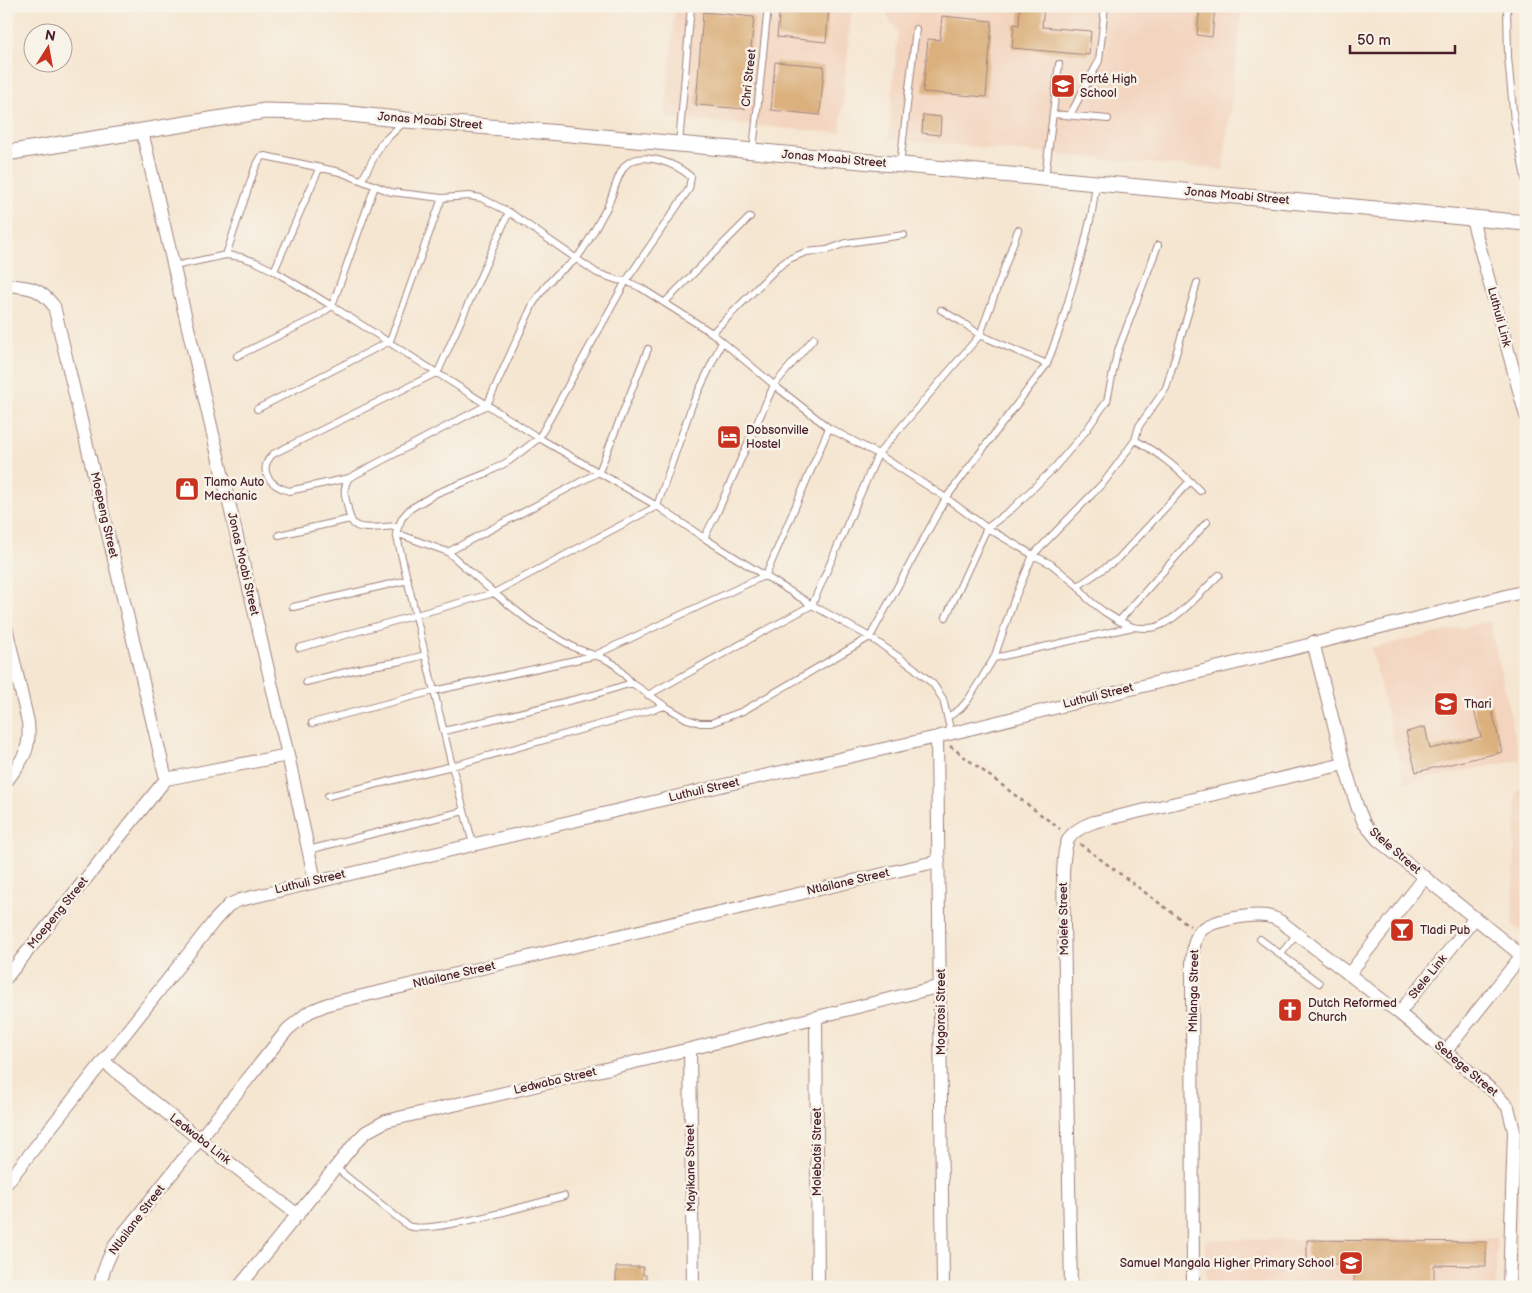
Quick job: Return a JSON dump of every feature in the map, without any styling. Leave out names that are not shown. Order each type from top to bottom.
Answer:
[{"type":"street","name":"Jonas Moabi Street","points":[[6,154],[265,111],[341,112],[406,120],[1526,223]]},
{"type":"street","name":"Jonas Moabi Street","points":[[142,131],[288,755],[315,881]]},
{"type":"street","name":"Luthuli Link","points":[[1472,219],[1526,416]]},
{"type":"street","name":"Moepeng Street","points":[[6,285],[28,287],[41,291],[54,306],[166,778],[6,978]]},
{"type":"street","name":"Luthuli Street","points":[[6,1184],[214,920],[229,906],[254,895],[937,737],[1526,590]]},
{"type":"street","points":[[6,628],[30,738],[24,759],[6,782]]},
{"type":"street","name":"Stele Street","points":[[1313,642],[1344,764],[1364,823],[1378,840],[1524,957]]},
{"type":"street","name":"Mogorosi Street","points":[[937,737],[943,1287]]},
{"type":"street","points":[[166,778],[288,755]]},
{"type":"street","name":"Molefe Street","points":[[1071,1287],[1063,873],[1064,853],[1073,832],[1094,822],[1344,764]]},
{"type":"street","name":"Ntlailane Street","points":[[100,1287],[101,1278],[116,1243],[288,1029],[309,1012],[328,1004],[939,861]]},
{"type":"street","points":[[1348,974],[1425,877]]},
{"type":"street","name":"Mhlanga Street","points":[[1193,1287],[1192,964],[1198,933],[1206,926],[1216,922],[1250,916],[1274,918],[1399,1014]]},
{"type":"street","name":"Stele Link","points":[[1399,1014],[1475,918]]},
{"type":"street","points":[[1445,1052],[1524,957]]},
{"type":"street","name":"Ledwaba Street","points":[[239,1287],[366,1132],[386,1121],[690,1049],[940,986]]},
{"type":"street","name":"Sebege Street","points":[[1399,1014],[1494,1092],[1508,1107],[1514,1131],[1509,1287]]},
{"type":"street","name":"Molebatsi Street","points":[[816,1018],[818,1287]]},
{"type":"street","name":"Mayikane Street","points":[[690,1049],[693,1287]]},
{"type":"street","name":"Ledwaba Link","points":[[103,1061],[200,1140],[298,1215]]},
{"type":"lane","points":[[679,144],[691,6]]},
{"type":"lane","name":"Chri Street","points":[[753,151],[768,6]]},
{"type":"lane","points":[[1070,115],[1099,61],[1105,6]]},
{"type":"lane","points":[[1507,6],[1508,57],[1514,121],[1526,183]]},
{"type":"lane","points":[[900,165],[916,29]]},
{"type":"lane","points":[[1045,178],[1059,64]]},
{"type":"lane","points":[[1053,114],[1108,119]]},
{"type":"lane","points":[[362,180],[381,144],[406,120]]},
{"type":"lane","points":[[226,255],[255,168],[261,157],[270,156],[319,169],[340,172],[391,192],[442,198],[468,196],[481,198],[509,212],[576,260],[608,278],[626,281],[665,302],[712,333],[774,386],[829,428],[878,454],[946,498],[987,528],[1051,564],[1078,586],[1088,599],[1103,612],[1119,621],[1145,628],[1155,627],[1167,622],[1219,575]]},
{"type":"lane","points":[[473,844],[425,655],[397,529],[410,509],[437,493],[487,473],[509,461],[539,438],[626,281],[689,189],[691,178],[686,173],[661,161],[642,158],[626,164],[609,206],[576,260],[550,282],[533,304],[487,405],[349,478],[289,492],[280,489],[272,483],[267,476],[265,468],[268,459],[273,454],[438,372],[509,212]]},
{"type":"lane","points":[[274,271],[319,169]]},
{"type":"lane","points":[[349,478],[344,488],[350,519],[354,525],[363,528],[397,529],[448,552],[494,593],[532,623],[593,656],[614,664],[632,683],[665,706],[687,719],[700,723],[723,720],[743,711],[870,637],[946,498],[1047,364],[1061,326],[1083,250],[1092,212],[1096,183]]},
{"type":"lane","points":[[237,356],[315,318],[332,306],[375,186]]},
{"type":"lane","points":[[256,408],[390,341],[442,198]]},
{"type":"lane","points":[[665,302],[750,217]]},
{"type":"lane","points":[[648,695],[812,604],[878,454],[980,336],[1018,230]]},
{"type":"lane","points":[[712,333],[776,268],[790,259],[806,252],[827,250],[846,243],[904,235]]},
{"type":"lane","points":[[946,617],[987,528],[1013,508],[1054,468],[1085,432],[1108,401],[1117,353],[1158,245]]},
{"type":"lane","points":[[174,266],[226,255],[241,257],[274,271],[390,341],[539,438],[656,506],[704,538],[870,637],[913,667],[933,684],[943,699],[951,733]]},
{"type":"lane","points":[[948,717],[960,709],[968,700],[994,658],[1010,610],[1033,555],[1105,481],[1135,440],[1139,426],[1166,388],[1197,282]]},
{"type":"lane","points":[[941,310],[980,336],[1047,364]]},
{"type":"lane","points":[[704,538],[716,516],[774,386],[814,338]]},
{"type":"lane","points":[[299,648],[494,593],[656,506],[692,405],[722,342]]},
{"type":"lane","points":[[448,552],[599,472],[648,349]]},
{"type":"lane","points":[[312,723],[434,691],[593,656],[766,575],[829,428]]},
{"type":"lane","points":[[1135,440],[1160,454],[1176,466],[1200,491]]},
{"type":"lane","points":[[1078,586],[1118,559],[1190,481]]},
{"type":"lane","points":[[279,534],[350,519]]},
{"type":"lane","points":[[1119,621],[1207,522]]},
{"type":"lane","points":[[293,607],[408,580]]},
{"type":"lane","points":[[994,658],[1133,626]]},
{"type":"lane","points":[[306,682],[425,655]]},
{"type":"lane","points":[[444,731],[583,698],[632,683]]},
{"type":"lane","points":[[328,796],[452,766],[665,706]]},
{"type":"lane","points":[[308,850],[464,811]]},
{"type":"lane","points":[[1280,955],[1297,934]]},
{"type":"lane","points":[[1260,939],[1319,983]]},
{"type":"lane","points":[[336,1168],[413,1228],[443,1225],[564,1196]]},
{"type":"shaded area","points":[[675,6],[852,6],[840,133],[665,118]]},
{"type":"shaded area","name":"Forté High School","points":[[888,6],[1243,6],[1223,170],[888,139],[898,32],[887,16]]},
{"type":"shaded area","name":"Thari","points":[[1490,621],[1520,760],[1404,783],[1371,648]]},
{"type":"shaded area","points":[[1517,790],[1526,790],[1526,935],[1512,924]]},
{"type":"shaded area","name":"Samuel Mangala Higher Primary School","points":[[1497,1238],[1496,1287],[1206,1287],[1206,1240]]},
{"type":"building","points":[[780,6],[829,6],[826,42],[777,37]]},
{"type":"building","points":[[1020,6],[1044,6],[1042,27],[1091,31],[1089,55],[1012,48],[1014,24],[1019,25]]},
{"type":"building","points":[[1200,6],[1215,6],[1212,37],[1197,35]]},
{"type":"building","points":[[703,12],[754,17],[745,109],[696,105]]},
{"type":"building","points":[[942,16],[992,21],[986,97],[923,92],[928,39],[940,40]]},
{"type":"building","points":[[775,62],[824,66],[820,115],[771,110]]},
{"type":"building","points":[[923,115],[941,117],[940,135],[922,133]]},
{"type":"building","points":[[1490,702],[1502,752],[1416,772],[1406,732],[1425,727],[1430,749],[1481,737],[1473,706]]},
{"type":"building","points":[[1307,1240],[1486,1242],[1486,1266],[1434,1265],[1434,1287],[1354,1287],[1354,1264],[1307,1264]]},
{"type":"building","points":[[616,1267],[643,1267],[643,1275],[646,1275],[646,1287],[616,1287]]},
{"type":"place","name":"Forté High School","points":[[1063,86]]},
{"type":"place","name":"Dobsonville Hostel","points":[[729,437]]},
{"type":"place","name":"Tlamo Auto Mechanic","points":[[187,489]]},
{"type":"place","name":"Thari","points":[[1446,704]]},
{"type":"place","name":"Tladi Pub","points":[[1402,930]]},
{"type":"place","name":"Dutch Reformed Church","points":[[1290,1010]]},
{"type":"place","name":"Samuel Mangala Higher Primary School","points":[[1351,1263]]}]
